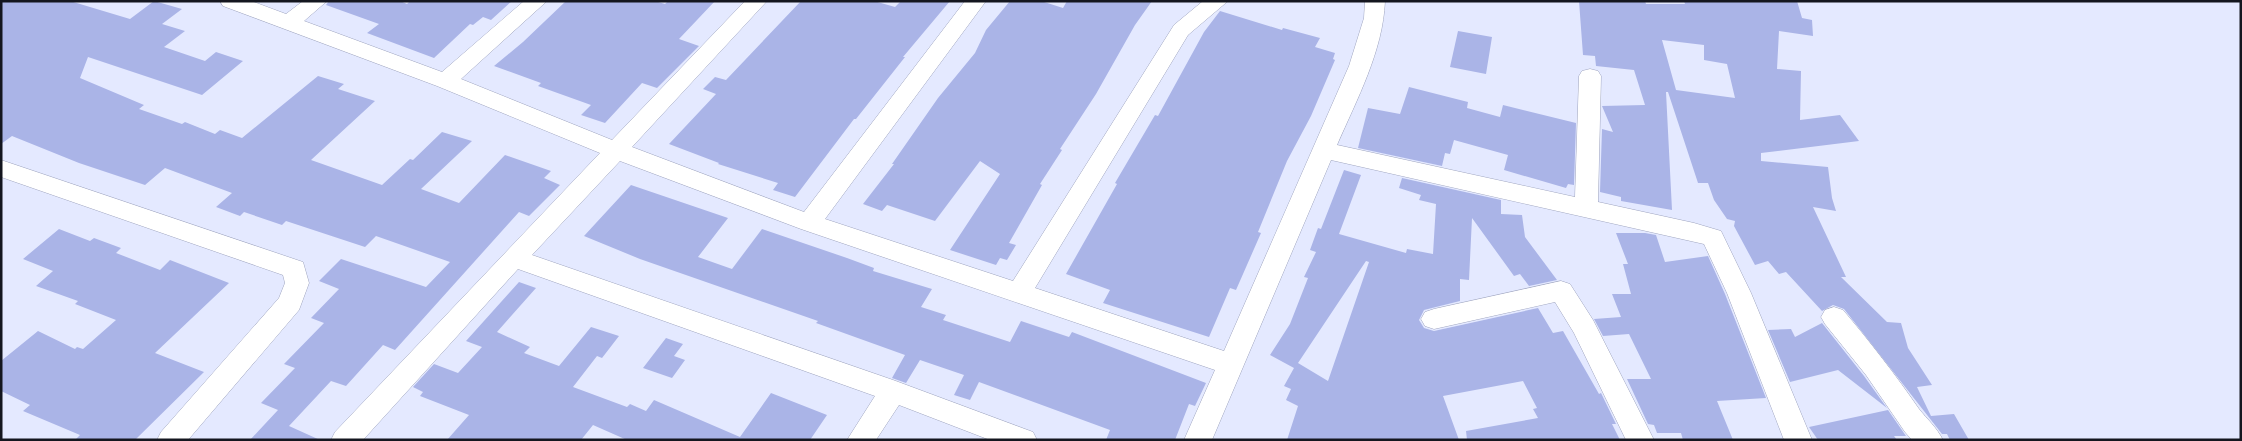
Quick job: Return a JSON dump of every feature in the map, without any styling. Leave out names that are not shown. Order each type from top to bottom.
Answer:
[{"type":"street","points":[[230,1],[445,81],[615,150],[809,223],[1231,364]]},
{"type":"street","points":[[289,22],[317,1]]},
{"type":"street","points":[[445,81],[537,1]]},
{"type":"street","points":[[345,440],[615,150],[757,1]]},
{"type":"street","points":[[809,223],[976,1]]},
{"type":"street","points":[[1019,293],[1181,30],[1197,15],[1218,1]]},
{"type":"street","points":[[1198,440],[1360,66],[1374,18],[1375,1]]},
{"type":"street","points":[[1586,208],[1590,76]]},
{"type":"street","points":[[1324,150],[1714,238],[1739,293],[1798,440]]},
{"type":"street","points":[[1,168],[294,269],[297,283],[290,302],[171,440]]},
{"type":"street","points":[[514,258],[1023,440]]},
{"type":"street","points":[[1434,320],[1561,291],[1584,327],[1640,440]]},
{"type":"street","points":[[1834,317],[1875,367],[1915,424],[1929,440]]},
{"type":"street","points":[[861,440],[893,392]]},
{"type":"building","points":[[1,1],[70,1],[130,19],[154,1],[182,9],[162,24],[185,31],[164,47],[205,61],[216,52],[243,61],[202,95],[88,57],[80,78],[144,105],[139,109],[182,124],[185,122],[215,134],[220,130],[242,138],[318,76],[344,84],[338,89],[375,101],[311,160],[382,185],[410,159],[413,160],[442,132],[472,141],[421,189],[459,203],[505,155],[551,171],[544,178],[560,185],[529,216],[519,212],[395,350],[383,345],[346,386],[331,381],[289,426],[320,440],[250,440],[278,410],[261,403],[295,368],[284,364],[324,323],[311,318],[339,289],[319,281],[341,259],[426,287],[450,262],[376,236],[365,247],[286,221],[282,225],[244,212],[240,216],[216,207],[232,193],[165,168],[145,185],[79,163],[12,136],[1,144]]},
{"type":"building","points":[[329,1],[400,1],[407,4],[410,1],[512,1],[491,20],[483,17],[473,25],[470,24],[434,58],[367,33],[379,24],[326,5]]},
{"type":"building","points":[[566,1],[655,1],[665,4],[668,1],[715,1],[679,39],[699,46],[657,88],[642,83],[605,123],[581,115],[591,105],[538,86],[541,83],[494,66],[523,42]]},
{"type":"building","points":[[801,1],[874,1],[895,7],[901,1],[950,1],[903,57],[905,57],[856,119],[854,119],[795,197],[773,190],[778,183],[718,164],[669,144],[716,94],[703,89],[715,77],[726,80]]},
{"type":"building","points":[[1010,1],[1041,1],[1063,8],[1067,1],[1152,1],[1135,25],[1096,94],[1060,149],[1062,150],[1040,184],[1042,185],[1009,243],[1016,245],[1007,260],[1000,258],[996,265],[950,250],[1000,174],[980,161],[935,221],[887,205],[882,211],[863,204],[894,164],[892,164],[938,98],[975,53],[986,30]]},
{"type":"building","points":[[1579,1],[1645,1],[1646,4],[1685,4],[1684,1],[1797,1],[1802,18],[1812,20],[1813,36],[1779,31],[1777,69],[1801,71],[1800,120],[1840,115],[1859,141],[1761,153],[1761,161],[1828,167],[1832,198],[1836,211],[1813,207],[1846,277],[1841,277],[1887,322],[1901,323],[1908,348],[1932,385],[1917,387],[1931,416],[1954,414],[1969,440],[1950,440],[1947,434],[1942,434],[1844,309],[1833,305],[1822,311],[1786,272],[1779,274],[1768,261],[1755,265],[1734,226],[1735,221],[1727,219],[1714,200],[1708,183],[1698,183],[1668,92],[1666,92],[1672,210],[1621,201],[1621,197],[1600,192],[1602,129],[1613,132],[1602,106],[1645,105],[1634,70],[1596,66],[1595,56],[1583,55]],"holes":[[[1662,40],[1704,45],[1704,60],[1727,64],[1735,98],[1676,90]]]},
{"type":"building","points":[[1220,11],[1282,30],[1283,28],[1320,38],[1315,47],[1335,53],[1333,59],[1335,60],[1311,116],[1287,161],[1258,232],[1261,233],[1236,290],[1230,288],[1209,337],[1103,303],[1110,290],[1066,274],[1117,184],[1115,183],[1155,115],[1158,116],[1204,32]]},
{"type":"building","points":[[1458,31],[1492,37],[1486,74],[1450,67]]},
{"type":"building","points":[[1409,87],[1468,102],[1467,108],[1500,117],[1503,105],[1576,123],[1574,185],[1568,184],[1566,188],[1504,170],[1508,155],[1454,140],[1450,154],[1445,153],[1442,166],[1358,148],[1368,108],[1400,114]]},
{"type":"building","points":[[1344,170],[1361,175],[1339,234],[1406,253],[1407,249],[1433,254],[1436,204],[1419,200],[1421,195],[1399,188],[1402,178],[1501,200],[1501,214],[1522,215],[1525,237],[1557,280],[1529,286],[1520,274],[1514,276],[1472,218],[1469,280],[1460,279],[1460,301],[1424,310],[1419,320],[1424,328],[1434,331],[1538,308],[1553,333],[1563,331],[1599,394],[1601,393],[1616,424],[1612,424],[1620,440],[1467,440],[1466,431],[1538,418],[1533,409],[1537,408],[1523,381],[1443,396],[1459,440],[1287,440],[1298,406],[1286,400],[1291,389],[1284,386],[1294,368],[1270,355],[1290,324],[1308,278],[1304,277],[1316,252],[1310,250],[1318,228],[1321,229]],"holes":[[[1366,261],[1369,262],[1328,381],[1298,363]]]},
{"type":"building","points":[[631,185],[728,218],[698,257],[732,269],[762,229],[874,268],[873,271],[932,289],[921,307],[946,315],[943,320],[1010,342],[1021,321],[1069,337],[1072,332],[1206,383],[1195,406],[1189,404],[1175,440],[1106,440],[1110,430],[979,382],[970,400],[954,395],[964,375],[920,360],[906,383],[892,378],[905,355],[816,323],[818,321],[640,259],[584,236]]},
{"type":"building","points":[[59,229],[90,241],[94,238],[121,248],[116,253],[160,270],[170,260],[229,283],[155,353],[204,372],[135,440],[75,440],[80,435],[23,411],[30,405],[1,391],[1,361],[38,331],[75,349],[77,347],[83,349],[116,320],[75,304],[78,301],[36,286],[53,271],[23,259]]},
{"type":"building","points":[[1616,233],[1656,235],[1665,262],[1708,256],[1766,398],[1717,401],[1733,440],[1683,440],[1681,433],[1657,433],[1654,425],[1648,424],[1627,379],[1651,379],[1629,334],[1603,336],[1594,319],[1621,317],[1612,294],[1631,294],[1623,264],[1628,264]]},
{"type":"building","points":[[519,282],[536,288],[497,332],[530,347],[524,353],[559,366],[591,327],[619,336],[602,358],[597,356],[573,387],[627,407],[630,404],[646,411],[654,400],[740,437],[771,393],[827,415],[810,440],[627,440],[593,425],[581,440],[447,440],[469,415],[420,396],[423,392],[413,387],[434,364],[458,373],[482,347],[466,341]]},
{"type":"building","points":[[1822,323],[1887,408],[1838,370],[1790,382],[1768,330],[1791,329],[1795,337]]},
{"type":"building","points":[[666,338],[683,344],[674,356],[685,360],[672,378],[643,368]]},
{"type":"building","points":[[1888,410],[1906,436],[1894,436],[1897,440],[1818,440],[1809,427]]}]
